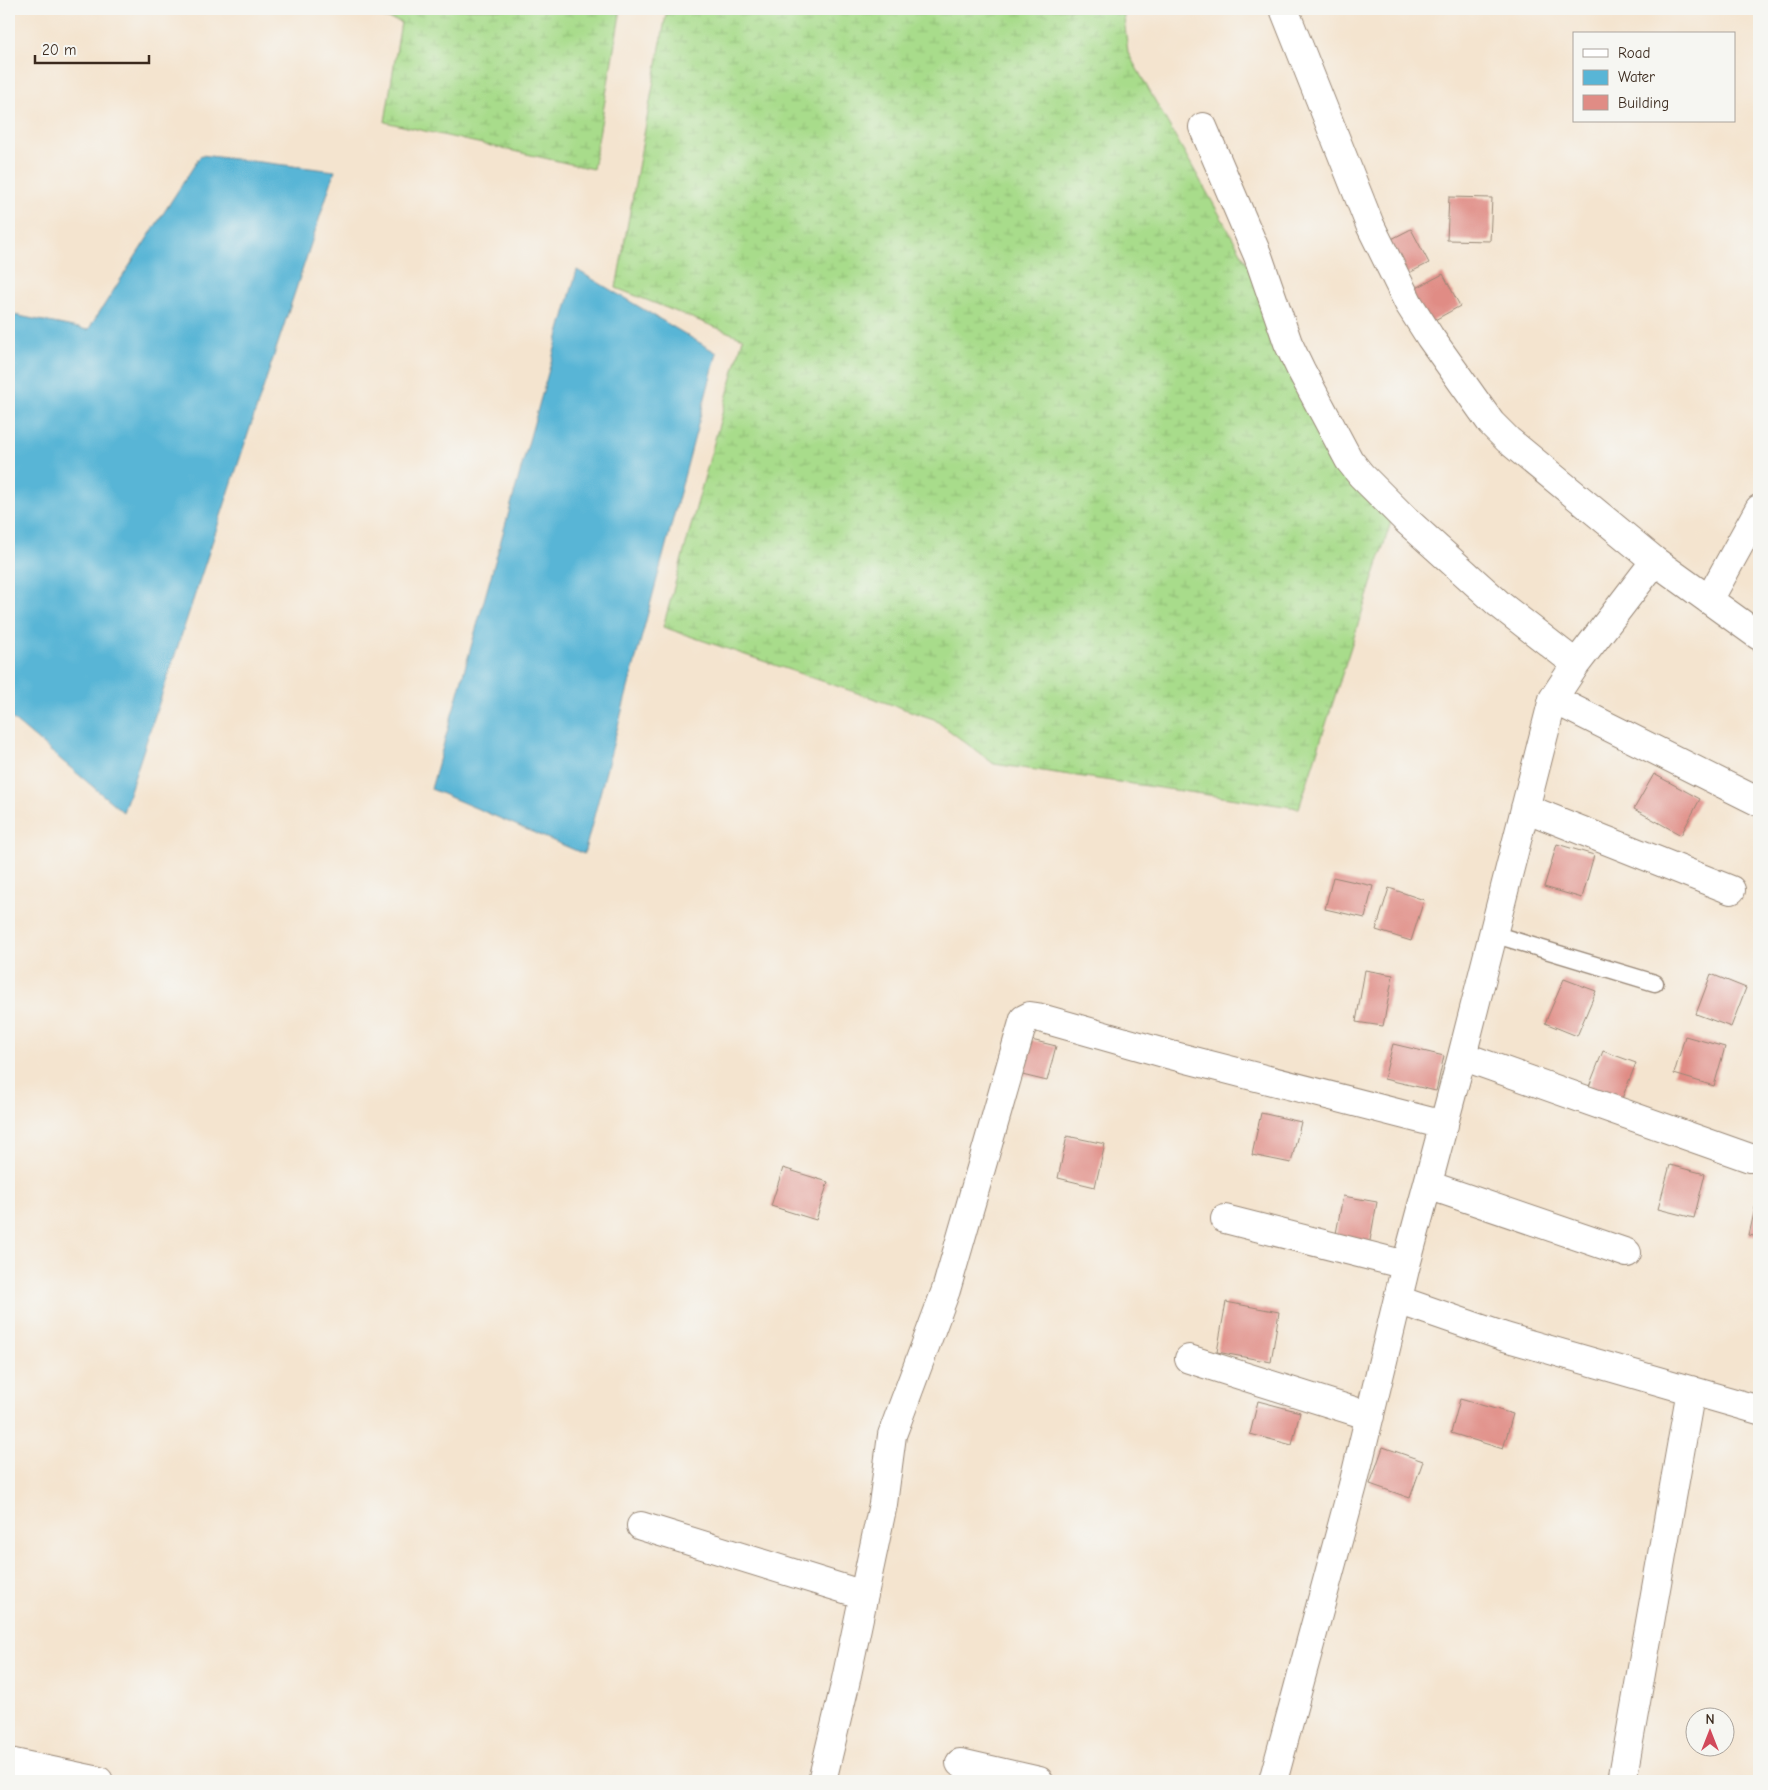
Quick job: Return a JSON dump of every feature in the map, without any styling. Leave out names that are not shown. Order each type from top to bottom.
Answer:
[{"type":"street","points":[[1284,9],[1370,225],[1408,304],[1491,423],[1650,568],[1709,600],[1759,636]]},
{"type":"street","points":[[1203,127],[1258,256],[1288,343],[1349,460],[1361,475],[1406,520],[1499,604],[1576,664]]},
{"type":"street","points":[[1709,600],[1759,509]]},
{"type":"street","points":[[1273,1781],[1353,1485],[1406,1265],[1462,1056],[1553,699],[1576,664],[1650,568]]},
{"type":"street","points":[[1553,699],[1759,802]]},
{"type":"street","points":[[1525,808],[1731,890]]},
{"type":"street","points":[[822,1781],[844,1689],[883,1504],[892,1435],[946,1290],[1024,1018],[1030,1016],[1037,1017],[1171,1055],[1444,1125]]},
{"type":"street","points":[[1462,1056],[1750,1158]]},
{"type":"street","points":[[1428,1186],[1627,1253]]},
{"type":"street","points":[[1225,1219],[1406,1265]]},
{"type":"street","points":[[1398,1300],[1505,1337],[1759,1410]]},
{"type":"street","points":[[1188,1359],[1370,1416]]},
{"type":"street","points":[[1622,1781],[1691,1390]]},
{"type":"street","points":[[641,1526],[864,1595]]},
{"type":"street","points":[[9,1762],[99,1781]]},
{"type":"street","points":[[960,1763],[1039,1781]]},
{"type":"lane","points":[[1493,934],[1656,983]]},
{"type":"green space","points":[[350,9],[621,9],[593,169],[385,122],[401,22]]},
{"type":"green space","points":[[667,9],[1123,9],[1128,53],[1392,519],[1299,808],[994,764],[934,719],[663,627],[743,338],[616,288]]},
{"type":"water","points":[[201,155],[335,171],[123,812],[9,716],[9,314],[88,330]]},
{"type":"water","points":[[577,270],[717,353],[584,854],[431,789]]},
{"type":"building","points":[[1449,197],[1492,198],[1490,241],[1447,240]]},
{"type":"building","points":[[1411,229],[1429,263],[1401,277],[1384,243]]},
{"type":"building","points":[[1443,274],[1460,306],[1424,326],[1407,293]]},
{"type":"building","points":[[1654,774],[1700,799],[1681,835],[1634,809]]},
{"type":"building","points":[[1557,844],[1594,855],[1582,898],[1544,887]]},
{"type":"building","points":[[1333,877],[1373,886],[1365,918],[1325,909]]},
{"type":"building","points":[[1389,888],[1424,900],[1411,941],[1376,930]]},
{"type":"building","points":[[1365,970],[1393,975],[1383,1026],[1356,1022]]},
{"type":"building","points":[[1711,974],[1746,988],[1731,1027],[1696,1014]]},
{"type":"building","points":[[1564,979],[1596,991],[1577,1036],[1545,1023]]},
{"type":"building","points":[[1685,1036],[1725,1047],[1714,1086],[1674,1074]]},
{"type":"building","points":[[1023,1038],[1056,1046],[1047,1081],[1014,1073]]},
{"type":"building","points":[[1393,1044],[1444,1056],[1436,1091],[1384,1079]]},
{"type":"building","points":[[1603,1051],[1636,1063],[1621,1101],[1588,1089]]},
{"type":"building","points":[[1261,1113],[1301,1122],[1291,1163],[1252,1155]]},
{"type":"building","points":[[1067,1136],[1105,1144],[1095,1187],[1058,1178]]},
{"type":"building","points":[[1670,1165],[1705,1174],[1694,1218],[1658,1209]]},
{"type":"building","points":[[783,1168],[828,1182],[816,1220],[771,1206]]},
{"type":"building","points":[[1759,1195],[1759,1237],[1749,1235]]},
{"type":"building","points":[[1343,1196],[1377,1202],[1369,1246],[1335,1239]]},
{"type":"building","points":[[1226,1302],[1279,1312],[1271,1362],[1217,1352]]},
{"type":"building","points":[[1460,1399],[1513,1414],[1503,1449],[1451,1433]]},
{"type":"building","points":[[1258,1401],[1300,1412],[1292,1445],[1250,1434]]},
{"type":"building","points":[[1383,1447],[1423,1461],[1410,1498],[1370,1484]]}]
